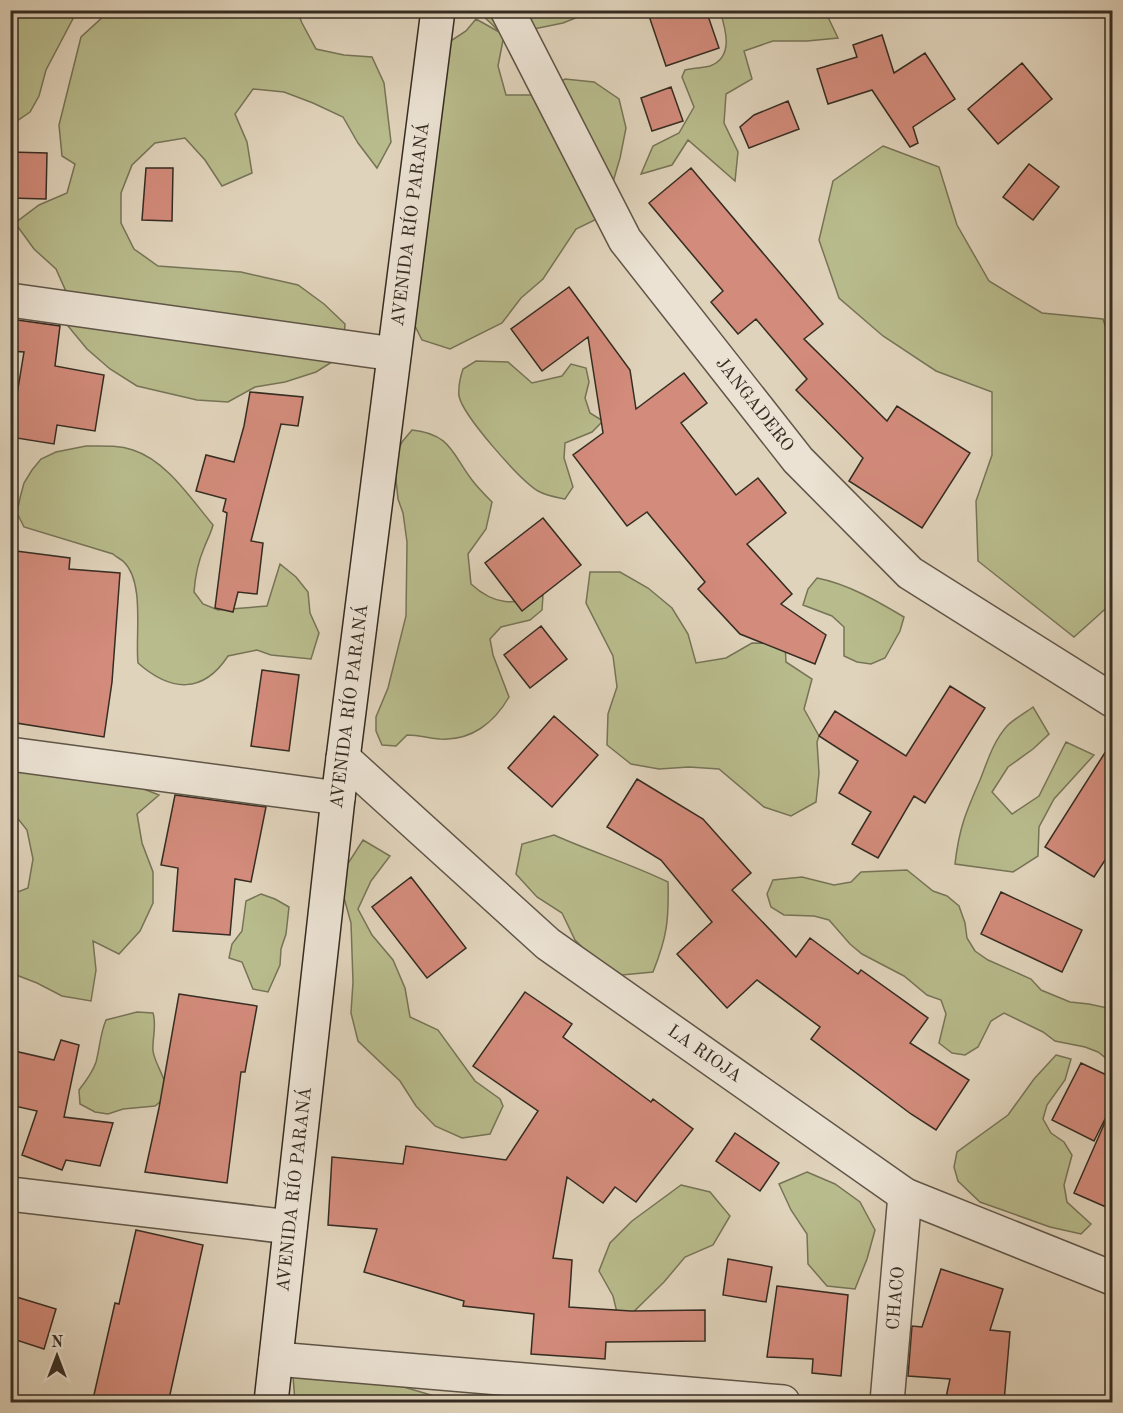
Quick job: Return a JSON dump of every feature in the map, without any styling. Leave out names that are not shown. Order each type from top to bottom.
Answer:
[{"type":"street","name":"AVENIDA RÍO PARANÁ","points":[[271,1402],[338,798],[438,10]]},
{"type":"street","name":"JANGADERO","points":[[507,10],[625,240],[798,460],[910,573],[1113,700]]},
{"type":"street","points":[[10,300],[394,354]]},
{"type":"street","points":[[10,754],[338,798]]},
{"type":"street","name":"LA RIOJA","points":[[343,758],[548,945],[905,1195],[1113,1278]]},
{"type":"street","points":[[10,1194],[290,1227]]},
{"type":"street","name":"CHACO","points":[[887,1402],[905,1195]]},
{"type":"street","points":[[276,1359],[783,1402]]},
{"type":"green space","points":[[11,10],[77,11],[46,70],[39,96],[30,112],[11,125]]},
{"type":"green space","points":[[115,11],[297,11],[316,49],[344,55],[372,57],[384,83],[391,142],[377,168],[358,143],[343,117],[284,92],[253,89],[235,114],[247,142],[252,173],[222,186],[205,160],[185,138],[155,143],[132,165],[121,193],[121,223],[134,249],[158,266],[241,272],[298,285],[324,304],[345,324],[343,355],[316,372],[285,382],[255,387],[228,402],[197,400],[137,386],[110,369],[87,349],[68,326],[68,296],[56,269],[34,249],[15,223],[39,205],[67,193],[75,164],[62,156],[59,125],[81,37],[104,16]]},
{"type":"green space","points":[[478,11],[593,11],[563,23],[504,35],[498,66],[506,95],[537,95],[565,79],[594,82],[619,99],[626,128],[603,216],[576,229],[543,279],[521,298],[502,323],[450,349],[422,340],[409,314],[440,48],[466,31],[476,19],[501,33]]},
{"type":"green space","points":[[720,11],[822,11],[826,13],[838,38],[773,41],[744,51],[752,79],[726,94],[724,123],[738,152],[735,181],[688,140],[672,165],[641,174],[653,146],[679,133],[694,107],[682,77],[685,70],[710,66],[723,56],[726,34]]},
{"type":"green space","points":[[883,146],[939,167],[957,225],[989,281],[1042,313],[1103,319],[1112,347],[1112,603],[1074,637],[978,561],[976,501],[992,455],[992,392],[936,371],[883,336],[839,298],[819,240],[833,181]]},
{"type":"green space","points":[[476,361],[508,362],[532,383],[562,376],[571,364],[586,368],[589,382],[585,398],[590,413],[603,421],[592,432],[565,443],[564,458],[573,487],[565,499],[545,494],[530,485],[493,447],[470,418],[459,396],[459,385],[463,369]]},
{"type":"green space","points":[[412,430],[425,432],[443,441],[455,454],[474,483],[492,502],[486,529],[468,554],[471,584],[497,600],[514,602],[543,595],[542,610],[530,620],[501,627],[490,639],[493,655],[509,697],[489,722],[462,737],[440,739],[407,735],[396,746],[382,745],[376,731],[376,717],[388,688],[406,616],[407,542],[403,513],[398,499],[396,455],[402,442]]},
{"type":"green space","points":[[86,446],[122,447],[145,455],[178,482],[213,525],[200,559],[195,581],[194,592],[203,604],[218,610],[267,606],[280,564],[296,577],[308,592],[310,613],[319,633],[311,659],[271,655],[257,650],[228,656],[208,677],[197,683],[186,685],[174,684],[162,679],[138,663],[137,596],[131,571],[124,562],[113,554],[24,527],[17,513],[24,483],[41,459],[56,452]]},
{"type":"green space","points":[[590,572],[620,572],[648,588],[672,608],[688,634],[696,663],[726,658],[752,643],[785,644],[786,662],[812,679],[804,709],[819,736],[816,802],[791,816],[764,807],[719,769],[689,767],[659,769],[631,764],[607,745],[608,714],[617,687],[613,656],[586,603]]},
{"type":"green space","points":[[817,578],[851,589],[904,617],[900,631],[885,658],[871,664],[857,662],[844,656],[844,627],[832,616],[803,605],[808,589]]},
{"type":"green space","points":[[1033,707],[1049,734],[1008,767],[992,792],[1012,814],[1039,796],[1066,742],[1094,755],[1054,799],[1039,827],[1038,856],[1013,872],[955,864],[964,820],[994,745],[1007,726]]},
{"type":"green space","points":[[11,759],[131,784],[159,795],[137,814],[142,843],[153,872],[153,903],[140,931],[119,954],[93,941],[96,970],[91,1001],[62,996],[11,973],[10,895],[28,888],[33,859],[27,830],[11,810]]},
{"type":"green space","points":[[554,835],[668,882],[666,928],[653,972],[622,975],[595,960],[575,940],[562,913],[537,897],[516,874],[522,844]]},
{"type":"green space","points":[[363,840],[390,856],[371,881],[358,909],[372,935],[393,960],[405,988],[410,1017],[438,1030],[475,1081],[500,1099],[503,1106],[490,1134],[462,1138],[435,1126],[416,1106],[400,1081],[358,1041],[351,1013],[353,982],[351,923],[343,894],[347,865]]},
{"type":"green space","points":[[907,870],[933,891],[947,896],[959,906],[967,938],[975,951],[988,960],[1031,979],[1041,990],[1070,1002],[1112,1009],[1112,1063],[1098,1052],[1055,1041],[1043,1032],[1004,1013],[991,1021],[978,1047],[965,1055],[952,1053],[939,1043],[946,1014],[941,1000],[927,995],[904,976],[862,954],[829,920],[814,916],[784,915],[771,907],[767,894],[773,880],[802,877],[834,885],[851,882],[861,872]]},
{"type":"green space","points":[[261,894],[289,907],[280,965],[268,992],[253,989],[242,962],[229,958],[232,944],[242,931],[246,901]]},
{"type":"green space","points":[[137,1012],[153,1013],[155,1023],[153,1051],[165,1083],[166,1097],[155,1106],[123,1109],[108,1114],[95,1112],[80,1104],[79,1090],[95,1066],[106,1020]]},
{"type":"green space","points":[[1056,1055],[1071,1059],[1065,1080],[1047,1105],[1043,1119],[1051,1133],[1064,1142],[1072,1155],[1064,1185],[1067,1202],[1091,1224],[1081,1234],[1050,1227],[980,1202],[958,1181],[954,1167],[957,1152],[1008,1115],[1034,1079]]},
{"type":"green space","points":[[807,1172],[835,1184],[860,1202],[875,1230],[855,1289],[827,1286],[808,1264],[807,1234],[791,1210],[779,1184]]},
{"type":"green space","points":[[681,1185],[710,1192],[730,1216],[713,1245],[685,1257],[664,1282],[620,1325],[613,1296],[599,1271],[610,1243],[632,1221]]},
{"type":"green space","points":[[293,1376],[387,1382],[448,1400],[448,1402],[295,1402]]},
{"type":"building","points":[[647,10],[706,10],[719,48],[666,66]]},
{"type":"building","points":[[882,35],[894,73],[925,53],[955,99],[913,127],[918,143],[910,147],[872,90],[828,104],[817,69],[857,57],[853,45]]},
{"type":"building","points":[[1022,63],[1052,99],[998,144],[968,109]]},
{"type":"building","points":[[671,87],[683,121],[652,131],[641,98]]},
{"type":"building","points":[[788,101],[799,129],[749,148],[740,127],[754,115]]},
{"type":"building","points":[[10,152],[47,153],[46,199],[10,198]]},
{"type":"building","points":[[1029,164],[1059,187],[1033,220],[1003,197]]},
{"type":"building","points":[[146,168],[173,168],[172,221],[142,220]]},
{"type":"building","points":[[691,168],[823,324],[804,339],[887,421],[897,406],[970,453],[922,528],[849,481],[863,458],[796,390],[807,379],[756,319],[738,334],[711,302],[723,291],[649,203]]},
{"type":"building","points":[[569,287],[630,370],[636,409],[684,373],[707,403],[681,423],[736,495],[758,478],[786,513],[747,544],[792,594],[781,604],[826,635],[815,664],[740,634],[698,589],[705,582],[647,512],[627,526],[573,455],[603,433],[588,337],[542,371],[511,329]]},
{"type":"building","points":[[10,319],[60,326],[55,366],[104,375],[95,431],[57,425],[54,444],[10,437],[24,352],[10,351]]},
{"type":"building","points":[[250,392],[303,397],[298,426],[281,424],[251,541],[263,543],[257,594],[238,592],[233,612],[215,608],[227,513],[223,511],[226,499],[196,491],[206,455],[234,462]]},
{"type":"building","points":[[543,518],[581,565],[522,611],[485,563]]},
{"type":"building","points":[[16,551],[70,558],[69,569],[120,573],[112,682],[104,737],[10,722],[10,595]]},
{"type":"building","points":[[541,626],[567,659],[530,688],[504,655]]},
{"type":"building","points":[[262,670],[299,675],[289,751],[251,746]]},
{"type":"building","points":[[950,686],[985,708],[925,803],[914,796],[878,858],[852,844],[871,812],[839,793],[858,761],[819,736],[835,711],[906,756]]},
{"type":"building","points":[[554,716],[598,755],[552,807],[508,768]]},
{"type":"building","points":[[1113,740],[1113,848],[1094,877],[1045,847]]},
{"type":"building","points":[[637,779],[703,819],[751,873],[732,890],[796,957],[810,938],[858,974],[861,970],[928,1018],[910,1043],[969,1080],[936,1130],[811,1039],[820,1027],[757,980],[727,1008],[677,954],[712,922],[661,860],[607,827]]},
{"type":"building","points":[[175,795],[266,807],[251,882],[235,879],[230,935],[173,931],[178,868],[161,865]]},
{"type":"building","points":[[411,877],[466,948],[427,978],[372,907]]},
{"type":"building","points":[[1001,892],[1082,930],[1062,972],[981,934]]},
{"type":"building","points":[[525,992],[572,1024],[563,1037],[651,1102],[653,1099],[693,1129],[636,1202],[615,1187],[603,1203],[567,1177],[553,1258],[572,1260],[569,1307],[631,1311],[705,1310],[705,1341],[606,1342],[605,1359],[531,1354],[534,1314],[463,1306],[464,1301],[364,1272],[377,1229],[328,1225],[332,1157],[403,1164],[406,1146],[506,1160],[538,1111],[473,1066]]},
{"type":"building","points":[[179,994],[257,1006],[245,1072],[241,1072],[227,1183],[145,1172]]},
{"type":"building","points":[[61,1040],[79,1045],[64,1117],[113,1123],[100,1166],[66,1160],[62,1170],[22,1155],[37,1111],[10,1105],[10,1050],[54,1060]]},
{"type":"building","points":[[1081,1063],[1113,1078],[1113,1103],[1094,1141],[1052,1120]]},
{"type":"building","points":[[1113,1104],[1113,1210],[1074,1193]]},
{"type":"building","points":[[735,1133],[779,1163],[760,1191],[716,1161]]},
{"type":"building","points":[[136,1230],[203,1245],[169,1399],[93,1399],[115,1303],[119,1304]]},
{"type":"building","points":[[728,1259],[772,1267],[766,1302],[723,1295]]},
{"type":"building","points":[[941,1269],[1003,1289],[990,1330],[1010,1332],[1004,1402],[945,1402],[950,1379],[908,1376],[912,1326],[922,1327]]},
{"type":"building","points":[[777,1286],[848,1295],[841,1376],[812,1373],[813,1359],[767,1357]]},
{"type":"building","points":[[10,1295],[56,1309],[44,1349],[10,1338]]}]
